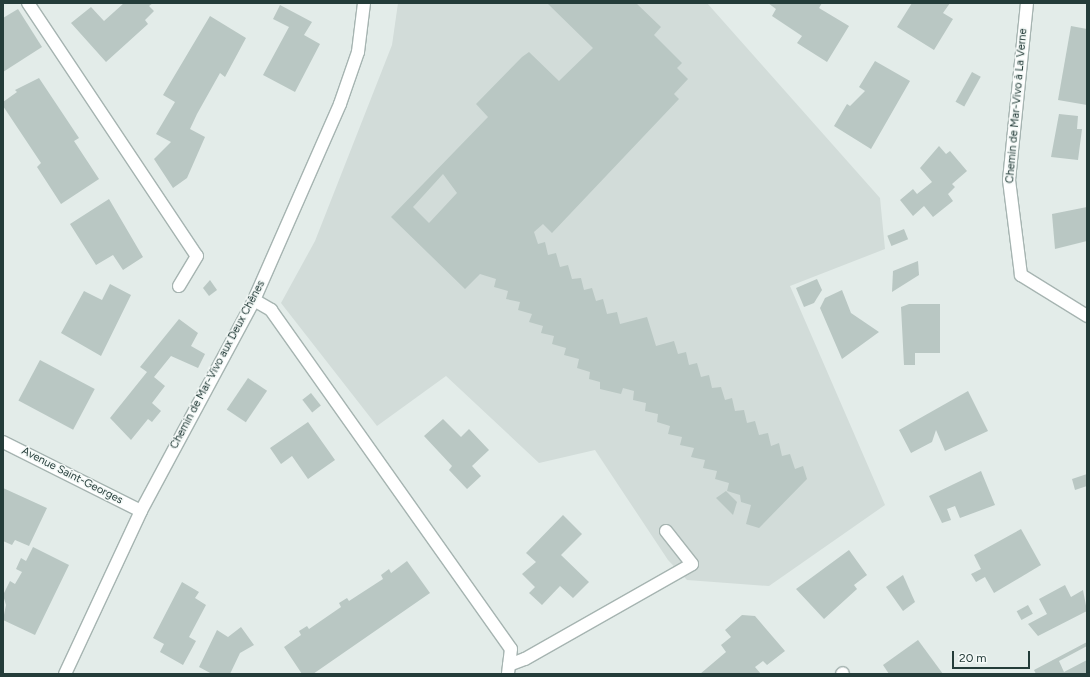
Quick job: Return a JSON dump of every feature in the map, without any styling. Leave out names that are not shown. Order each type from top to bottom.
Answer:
[{"type":"street","points":[[28,3],[197,256],[179,286]]},
{"type":"street","name":"Chemin de Mar-Vivo aux Deux Chênes","points":[[65,674],[141,511],[254,300],[340,104],[358,52],[364,3]]},
{"type":"street","name":"Chemin de Mar-Vivo à La Verne","points":[[1027,3],[1009,180],[1021,275],[1087,316]]},
{"type":"street","points":[[254,300],[271,310],[511,649],[508,669]]},
{"type":"street","name":"Avenue Saint-Georges","points":[[3,442],[141,511]]},
{"type":"street","points":[[508,669],[692,564],[666,531]]},
{"type":"shaded area","points":[[398,3],[707,3],[880,198],[885,249],[790,286],[885,505],[769,586],[687,580],[668,560],[595,450],[539,463],[446,376],[377,426],[281,303],[315,241],[392,45]]},
{"type":"building","points":[[124,3],[153,3],[149,6],[154,11],[145,20],[148,24],[106,62],[71,23],[91,7],[104,21]]},
{"type":"building","points":[[547,3],[636,3],[661,27],[654,35],[682,63],[677,68],[688,79],[674,94],[679,99],[552,233],[543,224],[534,232],[538,244],[545,242],[548,255],[556,253],[560,267],[568,265],[572,279],[581,278],[584,290],[592,288],[596,301],[603,299],[607,314],[617,312],[620,324],[647,317],[656,346],[674,341],[678,354],[686,352],[689,365],[697,363],[701,377],[709,375],[712,388],[721,387],[725,400],[732,398],[735,411],[744,410],[747,423],[755,421],[759,435],[768,433],[771,446],[779,443],[782,456],[790,454],[795,469],[803,466],[807,479],[759,528],[746,524],[751,505],[741,502],[740,495],[727,491],[729,483],[715,479],[717,471],[703,468],[705,460],[691,457],[694,448],[680,445],[682,437],[668,434],[670,426],[657,422],[658,414],[645,411],[646,403],[633,400],[634,391],[623,388],[621,394],[600,389],[600,382],[589,379],[590,372],[577,368],[579,359],[564,355],[566,348],[552,344],[554,336],[541,333],[543,326],[529,322],[532,314],[518,310],[520,302],[506,299],[508,291],[494,287],[496,279],[480,274],[465,289],[391,217],[488,117],[476,104],[522,57],[529,52],[559,81],[593,48]],"holes":[[[443,174],[457,193],[429,223],[413,207]]]},
{"type":"building","points":[[768,3],[822,3],[819,8],[849,26],[827,62],[797,43],[802,36],[772,16],[776,9]]},
{"type":"building","points":[[912,3],[950,3],[943,13],[953,19],[934,50],[897,27]]},
{"type":"building","points":[[280,5],[312,22],[304,35],[320,44],[295,92],[263,75],[289,27],[273,19]]},
{"type":"building","points":[[18,9],[42,47],[3,72],[3,18]]},
{"type":"building","points":[[210,16],[246,38],[225,77],[220,73],[197,114],[190,129],[205,137],[187,178],[173,188],[154,159],[171,142],[156,134],[175,102],[163,95]]},
{"type":"building","points":[[1071,26],[1087,29],[1087,105],[1058,100]]},
{"type":"building","points":[[875,61],[910,81],[871,149],[834,126],[847,104],[850,106],[865,91],[859,87]]},
{"type":"building","points":[[972,72],[981,77],[964,107],[956,102]]},
{"type":"building","points":[[39,78],[79,138],[74,141],[99,179],[61,204],[37,167],[41,163],[3,106],[3,102],[17,92],[15,90]]},
{"type":"building","points":[[1059,114],[1078,116],[1077,129],[1082,129],[1078,160],[1051,157]]},
{"type":"building","points":[[939,146],[946,154],[950,151],[967,171],[952,184],[955,187],[948,194],[953,201],[933,217],[924,206],[913,216],[900,200],[913,189],[917,194],[932,182],[920,168]]},
{"type":"building","points":[[109,199],[143,257],[123,270],[113,255],[96,265],[70,224]]},
{"type":"building","points":[[1087,207],[1087,241],[1055,249],[1052,214]]},
{"type":"building","points":[[904,229],[908,239],[891,246],[887,236]]},
{"type":"building","points":[[918,261],[919,275],[892,292],[893,271]]},
{"type":"building","points":[[817,279],[822,290],[814,303],[804,307],[796,288]]},
{"type":"building","points":[[210,280],[217,290],[209,296],[203,288]]},
{"type":"building","points":[[110,284],[131,295],[101,356],[61,333],[84,291],[102,300]]},
{"type":"building","points":[[842,290],[851,313],[879,332],[842,359],[820,308],[825,298]]},
{"type":"building","points":[[909,304],[940,304],[940,353],[915,353],[915,365],[904,365],[901,307]]},
{"type":"building","points":[[179,319],[198,333],[191,346],[205,354],[198,368],[171,356],[154,377],[165,386],[152,403],[161,411],[152,422],[148,419],[131,440],[110,418],[147,372],[140,367]]},
{"type":"building","points":[[40,360],[95,389],[73,430],[18,401]]},
{"type":"building","points":[[248,378],[267,391],[246,422],[227,410]]},
{"type":"building","points":[[968,391],[988,431],[945,451],[936,430],[932,442],[911,453],[899,430]]},
{"type":"building","points":[[311,393],[321,406],[312,412],[302,400]]},
{"type":"building","points":[[443,419],[461,437],[469,429],[489,450],[472,466],[481,476],[467,489],[449,470],[452,466],[424,436]]},
{"type":"building","points":[[308,422],[335,460],[308,479],[292,456],[281,464],[270,448]]},
{"type":"building","points":[[981,471],[995,505],[960,518],[955,506],[947,509],[951,520],[942,523],[929,496]]},
{"type":"building","points":[[1087,474],[1087,486],[1075,490],[1072,479]]},
{"type":"building","points":[[3,488],[47,508],[29,546],[15,540],[12,545],[3,541]]},
{"type":"building","points":[[726,491],[737,502],[733,515],[716,498]]},
{"type":"building","points":[[563,515],[582,534],[561,555],[589,582],[573,598],[560,586],[542,605],[529,593],[535,587],[522,574],[536,562],[526,553]]},
{"type":"building","points":[[1021,529],[1041,565],[994,593],[985,577],[976,582],[971,574],[981,569],[974,555]]},
{"type":"building","points":[[33,547],[69,565],[35,635],[3,620],[6,605],[3,595],[10,581],[15,584],[22,572],[16,569],[21,558],[26,561]]},
{"type":"building","points":[[849,550],[867,575],[854,585],[857,589],[824,619],[796,589]]},
{"type":"building","points":[[407,561],[430,593],[313,674],[302,674],[284,647],[301,635],[299,631],[307,626],[309,629],[341,607],[339,603],[347,598],[349,601],[383,579],[381,575],[389,569],[391,573]]},
{"type":"building","points":[[903,575],[915,602],[903,611],[886,587]]},
{"type":"building","points":[[182,582],[199,592],[195,598],[206,605],[189,637],[196,641],[183,665],[160,652],[164,644],[153,638]]},
{"type":"building","points":[[1065,585],[1071,597],[1083,590],[1087,611],[1038,636],[1028,624],[1047,614],[1039,599]]},
{"type":"building","points":[[1028,605],[1033,614],[1021,620],[1017,611]]},
{"type":"building","points":[[742,615],[755,616],[785,651],[767,665],[763,661],[755,667],[761,674],[700,674],[726,652],[721,645],[731,637],[725,630]]},
{"type":"building","points":[[241,627],[254,645],[240,653],[230,674],[212,674],[199,667],[217,630],[228,637]]},
{"type":"building","points":[[918,640],[943,674],[889,674],[883,665]]},
{"type":"building","points":[[1087,642],[1087,646],[1059,661],[1064,672],[1087,660],[1087,674],[1036,674],[1034,670]]}]
